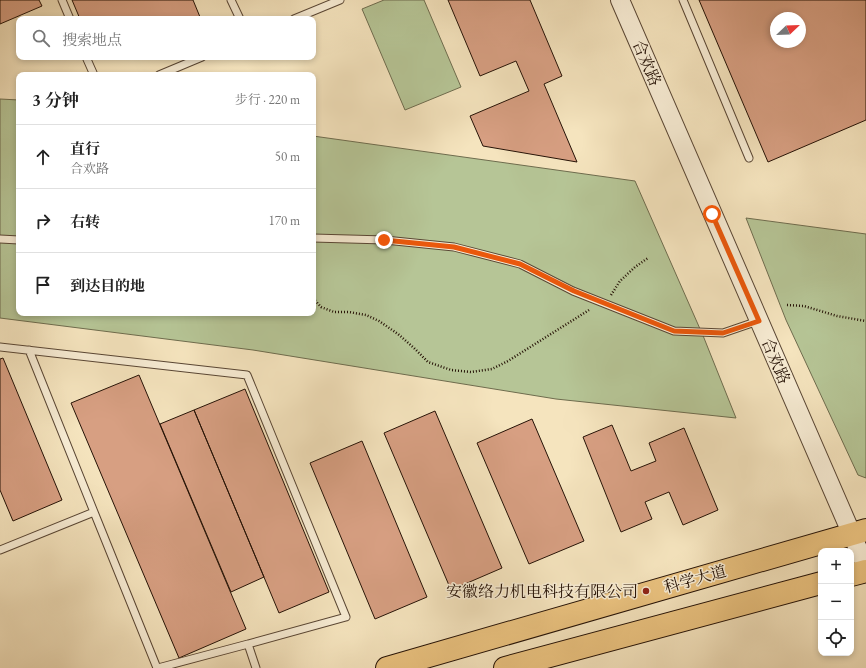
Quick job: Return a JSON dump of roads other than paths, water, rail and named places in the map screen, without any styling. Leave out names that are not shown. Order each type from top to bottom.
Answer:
[{"type":"main road","name":"科学大道","points":[[386,668],[858,532]]},
{"type":"main road","points":[[854,574],[866,571]]},
{"type":"main road","points":[[505,668],[818,584]]},
{"type":"street","name":"合欢路","points":[[620,0],[759,321],[858,532],[866,567]]},
{"type":"lane","points":[[62,0],[69,16]]},
{"type":"lane","points":[[231,0],[239,16]]},
{"type":"lane","points":[[301,16],[340,0]]},
{"type":"lane","points":[[683,0],[749,158]]},
{"type":"lane","points":[[87,60],[93,72]]},
{"type":"lane","points":[[165,72],[195,60]]},
{"type":"lane","points":[[316,238],[384,240],[454,247],[520,264],[596,301],[674,331],[723,333],[759,321]]},
{"type":"lane","points":[[0,239],[16,240]]},
{"type":"lane","points":[[0,347],[29,350],[247,375],[346,617],[158,668],[29,350]]},
{"type":"lane","points":[[0,550],[94,512]]},
{"type":"lane","points":[[248,644],[256,668]]},
{"type":"place","name":"安徽络力机电科技有限公司","points":[[646,591]]}]
